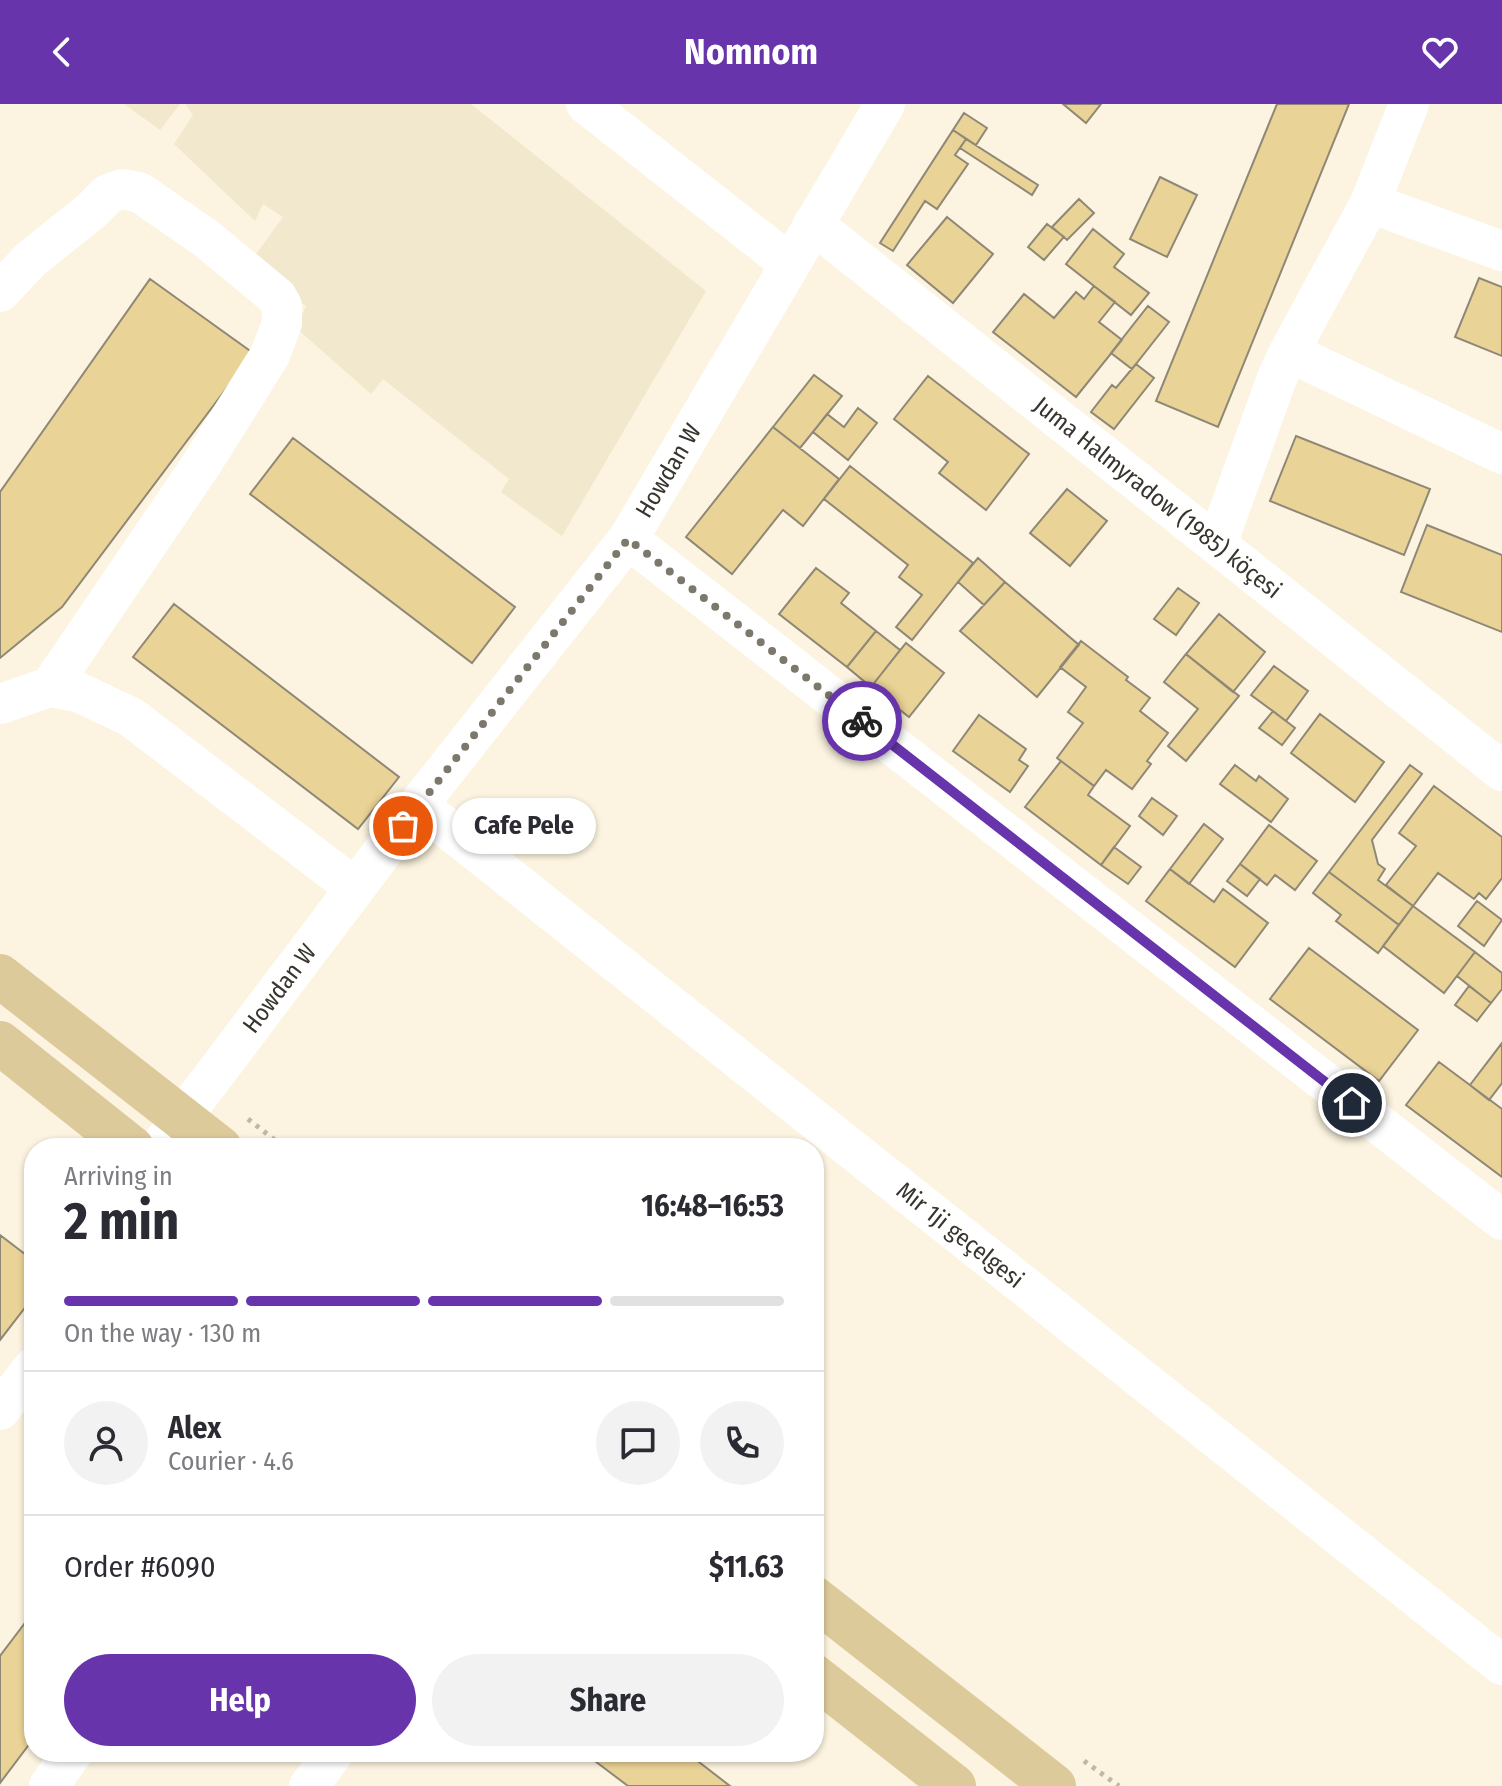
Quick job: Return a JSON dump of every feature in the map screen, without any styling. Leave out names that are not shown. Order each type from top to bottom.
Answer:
[{"type":"main road","points":[[0,976],[170,1133],[229,1129]]},
{"type":"main road","points":[[0,1043],[119,1138]]},
{"type":"main road","points":[[824,1606],[1054,1786]]},
{"type":"main road","points":[[824,1684],[954,1786]]},
{"type":"street","points":[[586,104],[790,264]]},
{"type":"street","name":"Howdan W","points":[[170,1133],[418,805],[628,539],[885,104]]},
{"type":"street","points":[[1217,544],[1268,400],[1289,352],[1370,203],[1409,104]]},
{"type":"street","points":[[0,292],[31,259],[108,194],[122,189],[139,192],[207,239],[277,297],[282,306],[282,323],[270,355],[221,435],[50,687]]},
{"type":"street","points":[[1370,203],[1502,251]]},
{"type":"street","name":"Juma Halmyradow (1985) köçesi","points":[[813,224],[1502,771]]},
{"type":"street","points":[[1289,352],[1502,454]]},
{"type":"street","points":[[628,539],[1502,1220]]},
{"type":"street","points":[[0,704],[50,687],[78,692],[131,717],[355,888]]},
{"type":"street","name":"Mir 1ji geçelgesi","points":[[418,805],[1502,1665]]},
{"type":"street","points":[[0,1410],[24,1380]]},
{"type":"street","points":[[49,1786],[66,1762]]},
{"type":"street","points":[[309,1786],[327,1762]]},
{"type":"path","points":[[229,1129],[256,1138]]},
{"type":"shaded area","points":[[124,104],[180,104],[160,130]]},
{"type":"shaded area","points":[[185,104],[471,104],[706,291],[562,536],[501,492],[509,479],[383,379],[371,394],[296,328],[306,306],[246,268],[283,217],[263,204],[255,221],[174,144],[193,115]]},
{"type":"building","points":[[1063,104],[1101,104],[1086,123]]},
{"type":"building","points":[[1277,104],[1349,104],[1218,427],[1156,401]]},
{"type":"building","points":[[964,113],[987,128],[976,145],[953,130]]},
{"type":"building","points":[[953,130],[966,139],[955,155],[968,164],[937,209],[925,201],[893,251],[880,243]]},
{"type":"building","points":[[966,139],[1038,185],[1032,195],[960,148]]},
{"type":"building","points":[[1160,177],[1197,195],[1167,257],[1130,239]]},
{"type":"building","points":[[1079,199],[1094,213],[1067,240],[1052,227]]},
{"type":"building","points":[[947,217],[993,254],[953,303],[907,265]]},
{"type":"building","points":[[1047,224],[1064,237],[1044,260],[1028,247]]},
{"type":"building","points":[[1093,229],[1124,254],[1114,267],[1149,293],[1131,315],[1066,264]]},
{"type":"building","points":[[1479,278],[1502,287],[1502,356],[1455,337]]},
{"type":"building","points":[[150,279],[253,353],[62,607],[0,658],[0,492]]},
{"type":"building","points":[[1094,286],[1115,302],[1099,322],[1122,340],[1076,397],[993,332],[1024,294],[1054,318],[1076,292],[1084,299]]},
{"type":"building","points":[[1148,306],[1169,322],[1132,369],[1111,353]]},
{"type":"building","points":[[1136,364],[1154,378],[1114,429],[1091,412],[1112,385],[1116,388]]},
{"type":"building","points":[[814,375],[842,396],[800,448],[773,427]]},
{"type":"building","points":[[928,376],[1029,454],[986,510],[939,473],[948,462],[894,419]]},
{"type":"building","points":[[858,408],[877,423],[848,460],[813,432],[827,414],[844,427]]},
{"type":"building","points":[[773,427],[839,479],[803,526],[783,510],[732,574],[686,537]]},
{"type":"building","points":[[1296,436],[1430,489],[1404,555],[1270,501]]},
{"type":"building","points":[[293,438],[515,607],[472,663],[250,494]]},
{"type":"building","points":[[850,466],[973,563],[912,640],[896,627],[922,595],[899,577],[908,565],[824,499]]},
{"type":"building","points":[[1067,489],[1107,521],[1070,566],[1030,533]]},
{"type":"building","points":[[1427,525],[1502,555],[1502,632],[1401,592]]},
{"type":"building","points":[[978,558],[1005,582],[984,605],[958,582]]},
{"type":"building","points":[[816,568],[849,593],[841,603],[876,631],[847,667],[779,614]]},
{"type":"building","points":[[1005,582],[1079,645],[1037,697],[960,631]]},
{"type":"building","points":[[1178,588],[1199,603],[1176,635],[1154,619]]},
{"type":"building","points":[[174,604],[399,777],[358,829],[133,657]]},
{"type":"building","points":[[1219,614],[1265,652],[1233,692],[1186,654]]},
{"type":"building","points":[[876,631],[900,650],[871,687],[847,667]]},
{"type":"building","points":[[1081,641],[1150,698],[1140,711],[1168,733],[1147,761],[1151,764],[1132,789],[1106,770],[1094,786],[1057,758],[1083,723],[1068,712],[1086,687],[1060,667]]},
{"type":"building","points":[[906,643],[944,673],[909,717],[871,687]]},
{"type":"building","points":[[1186,654],[1239,696],[1186,761],[1168,746],[1198,709],[1164,682]]},
{"type":"building","points":[[1274,666],[1308,691],[1286,721],[1251,695]]},
{"type":"building","points":[[1273,711],[1295,728],[1282,745],[1259,728]]},
{"type":"building","points":[[1320,714],[1384,762],[1355,802],[1291,753]]},
{"type":"building","points":[[979,715],[1026,749],[1019,760],[1028,766],[1010,792],[953,751]]},
{"type":"building","points":[[1061,761],[1094,786],[1088,795],[1130,826],[1101,865],[1025,807]]},
{"type":"building","points":[[1235,765],[1256,781],[1259,776],[1288,799],[1271,822],[1220,784]]},
{"type":"building","points":[[1410,765],[1422,774],[1372,840],[1378,864],[1385,869],[1378,880],[1413,906],[1399,925],[1329,872]]},
{"type":"building","points":[[1434,786],[1502,837],[1502,878],[1486,899],[1479,893],[1474,899],[1438,873],[1413,906],[1386,885],[1416,846],[1399,833]]},
{"type":"building","points":[[1152,798],[1177,816],[1163,835],[1139,816]]},
{"type":"building","points":[[1204,824],[1223,839],[1189,884],[1170,869]]},
{"type":"building","points":[[1269,825],[1317,861],[1295,890],[1275,875],[1267,885],[1240,864]]},
{"type":"building","points":[[1114,847],[1141,867],[1128,884],[1101,865]]},
{"type":"building","points":[[1240,864],[1260,879],[1247,896],[1227,881]]},
{"type":"building","points":[[1170,869],[1214,902],[1223,889],[1268,923],[1235,967],[1146,901]]},
{"type":"building","points":[[1329,872],[1399,925],[1378,953],[1336,921],[1341,915],[1313,893]]},
{"type":"building","points":[[1477,901],[1502,920],[1484,946],[1458,926]]},
{"type":"building","points":[[1413,906],[1475,952],[1444,993],[1383,946]]},
{"type":"building","points":[[1309,948],[1418,1030],[1379,1081],[1270,999]]},
{"type":"building","points":[[1475,952],[1502,973],[1502,989],[1491,1003],[1457,976]]},
{"type":"building","points":[[1469,986],[1491,1003],[1477,1021],[1455,1005]]},
{"type":"building","points":[[1502,1043],[1502,1083],[1489,1100],[1470,1085]]},
{"type":"building","points":[[1439,1062],[1502,1109],[1502,1177],[1406,1105]]},
{"type":"building","points":[[0,1235],[24,1253],[24,1309],[0,1340]]},
{"type":"building","points":[[24,1624],[24,1751],[0,1783],[0,1656]]},
{"type":"building","points":[[596,1762],[699,1762],[730,1786],[628,1786]]},
{"type":"way so far","points":[[403,826],[628,539],[862,721]]},
{"type":"place","name":"Cafe Pele","points":[[403,826]]},
{"type":"route","points":[[862,721],[1352,1103]]}]
